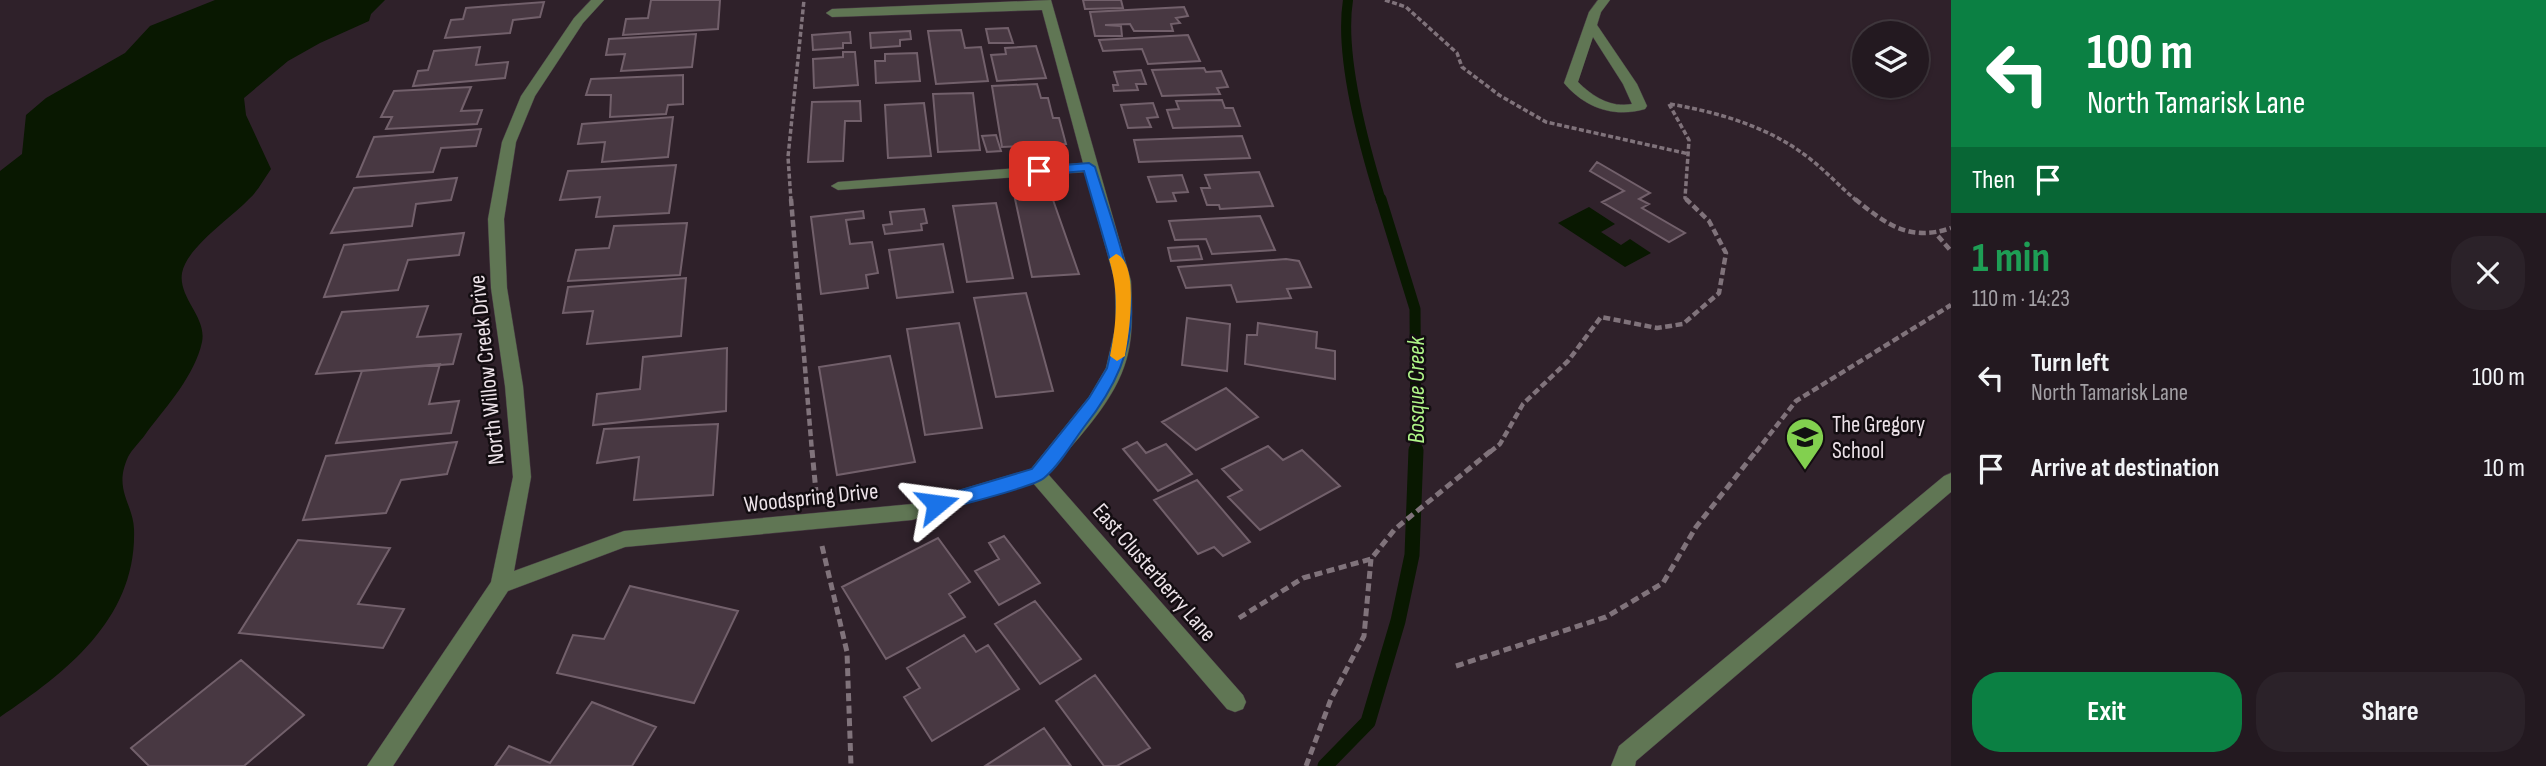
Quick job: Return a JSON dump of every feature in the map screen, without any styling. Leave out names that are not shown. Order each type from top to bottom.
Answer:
[{"type":"street","name":"North Willow Creek Drive","points":[[379,766],[501,585],[522,477],[514,386],[499,288],[497,233],[509,142],[527,96],[578,21],[598,0]]},
{"type":"street","points":[[1591,26],[1630,84],[1640,106],[1626,112],[1589,101],[1571,83],[1595,12],[1605,0]]},
{"type":"street","points":[[832,13],[1045,3],[1123,281],[1124,325],[1115,368],[1095,402],[1038,474]]},
{"type":"street","points":[[838,186],[1089,167]]},
{"type":"street","name":"Woodspring Drive","points":[[501,585],[624,539],[912,512],[1038,474]]},
{"type":"street","name":"East Clusterberry Lane","points":[[1038,474],[1235,702]]},
{"type":"street","points":[[1623,766],[1626,754],[1951,481]]},
{"type":"path","points":[[804,0],[788,157],[796,284],[819,520],[825,570],[847,652],[851,766]]},
{"type":"path","points":[[1385,0],[1406,7],[1457,53],[1462,66],[1546,122],[1689,154]]},
{"type":"path","points":[[1306,766],[1331,699],[1364,636],[1371,559],[1395,529],[1500,444],[1523,404],[1568,361],[1601,317],[1657,328],[1683,324],[1719,293],[1726,253],[1709,221],[1685,198],[1689,140],[1669,104],[1707,110],[1759,129],[1804,153],[1881,221],[1909,232],[1938,236],[1951,228]]},
{"type":"path","points":[[1938,236],[1951,251]]},
{"type":"path","points":[[1456,666],[1606,617],[1663,583],[1696,527],[1796,401],[1951,305]]},
{"type":"path","points":[[1239,618],[1303,578],[1371,559]]},
{"type":"shaded area","points":[[215,0],[385,0],[371,14],[369,21],[288,61],[244,98],[246,115],[271,169],[252,196],[200,243],[185,263],[182,282],[200,324],[202,342],[187,378],[130,454],[124,469],[123,487],[134,529],[132,561],[124,590],[111,616],[73,661],[0,717],[0,171],[22,154],[26,115],[46,98],[125,53],[150,26]]},
{"type":"shaded area","points":[[1589,207],[1615,224],[1601,232],[1621,245],[1630,239],[1651,253],[1625,267],[1558,223]]},
{"type":"building","points":[[651,0],[720,0],[718,29],[623,35],[626,19],[648,18]]},
{"type":"building","points":[[1083,0],[1121,0],[1123,8],[1085,9]]},
{"type":"building","points":[[544,2],[540,17],[513,20],[510,33],[445,38],[451,20],[463,19],[466,8]]},
{"type":"building","points":[[1184,7],[1188,16],[1176,18],[1180,23],[1171,24],[1173,31],[1134,31],[1130,24],[1105,25],[1121,26],[1122,36],[1095,36],[1090,12]]},
{"type":"building","points":[[1008,28],[1013,43],[989,43],[986,29]]},
{"type":"building","points":[[961,30],[965,48],[981,47],[988,81],[936,84],[928,31]]},
{"type":"building","points":[[910,31],[911,39],[900,40],[900,46],[871,48],[870,33]]},
{"type":"building","points":[[850,32],[851,43],[843,43],[843,48],[813,50],[812,35]]},
{"type":"building","points":[[696,34],[692,67],[621,71],[625,54],[606,55],[609,39]]},
{"type":"building","points":[[1188,35],[1200,61],[1148,64],[1142,49],[1103,51],[1099,40]]},
{"type":"building","points":[[1036,46],[1046,78],[997,81],[991,55],[1006,54],[1005,48]]},
{"type":"building","points":[[480,47],[476,65],[508,62],[505,78],[413,86],[418,71],[428,70],[434,51]]},
{"type":"building","points":[[843,52],[855,52],[858,85],[814,88],[813,59],[843,57]]},
{"type":"building","points":[[917,53],[920,81],[876,83],[875,61],[885,61],[885,54]]},
{"type":"building","points":[[1204,68],[1206,72],[1221,71],[1228,87],[1217,88],[1220,94],[1162,96],[1152,70]]},
{"type":"building","points":[[1141,70],[1146,84],[1136,84],[1138,90],[1114,91],[1113,85],[1118,85],[1114,72]]},
{"type":"building","points":[[683,75],[683,104],[668,105],[666,114],[610,117],[611,95],[586,95],[591,79]]},
{"type":"building","points":[[1037,84],[1041,98],[1048,98],[1053,118],[1059,118],[1066,144],[1002,147],[992,86]]},
{"type":"building","points":[[471,87],[461,111],[482,110],[477,124],[386,129],[392,117],[381,117],[394,91]]},
{"type":"building","points":[[973,93],[980,150],[938,152],[933,94]]},
{"type":"building","points":[[1222,100],[1225,108],[1233,108],[1240,126],[1173,128],[1167,110],[1179,109],[1176,101]]},
{"type":"building","points":[[860,101],[861,121],[845,121],[843,161],[808,162],[812,102]]},
{"type":"building","points":[[924,103],[931,156],[888,158],[885,105]]},
{"type":"building","points":[[1153,103],[1158,117],[1147,118],[1151,127],[1128,128],[1121,105]]},
{"type":"building","points":[[673,117],[668,157],[602,162],[605,142],[578,144],[582,124]]},
{"type":"building","points":[[481,129],[476,146],[441,148],[433,172],[357,177],[374,137]]},
{"type":"building","points":[[996,135],[1001,151],[987,152],[982,136]]},
{"type":"building","points":[[1242,136],[1250,158],[1139,162],[1134,140]]},
{"type":"building","points":[[1597,162],[1650,193],[1639,199],[1649,204],[1642,208],[1685,233],[1669,242],[1602,202],[1624,191],[1590,171]]},
{"type":"building","points":[[676,165],[669,213],[596,217],[600,197],[560,200],[568,171]]},
{"type":"building","points":[[1259,172],[1273,206],[1220,209],[1219,205],[1207,205],[1201,188],[1210,188],[1205,175]]},
{"type":"building","points":[[1182,175],[1188,192],[1173,193],[1176,201],[1157,202],[1148,177]]},
{"type":"building","points":[[457,178],[451,200],[416,204],[412,226],[331,233],[354,188]]},
{"type":"building","points":[[1052,197],[1079,274],[1032,277],[1015,199]]},
{"type":"building","points":[[996,203],[1013,278],[967,282],[953,206]]},
{"type":"building","points":[[924,209],[927,223],[921,224],[922,230],[885,234],[883,225],[892,224],[890,212]]},
{"type":"building","points":[[863,211],[864,218],[846,220],[850,244],[872,242],[878,273],[866,275],[868,288],[821,294],[811,217]]},
{"type":"building","points":[[1260,216],[1275,250],[1212,254],[1206,239],[1175,240],[1169,221]]},
{"type":"building","points":[[687,223],[680,275],[568,281],[576,250],[609,248],[614,226]]},
{"type":"building","points":[[464,233],[459,255],[408,260],[398,290],[324,297],[344,245]]},
{"type":"building","points":[[943,244],[953,292],[897,298],[889,250]]},
{"type":"building","points":[[1198,246],[1202,259],[1171,261],[1168,248]]},
{"type":"building","points":[[1286,259],[1299,261],[1311,287],[1287,289],[1291,298],[1237,302],[1231,285],[1186,288],[1178,267]]},
{"type":"building","points":[[686,278],[681,336],[587,344],[593,311],[563,313],[568,287]]},
{"type":"building","points":[[1026,293],[1053,391],[996,397],[974,298]]},
{"type":"building","points":[[428,306],[417,337],[461,334],[453,364],[316,374],[342,312]]},
{"type":"building","points":[[1187,318],[1230,324],[1227,371],[1182,365]]},
{"type":"building","points":[[959,323],[982,428],[925,435],[907,329]]},
{"type":"building","points":[[1258,323],[1317,332],[1316,348],[1335,351],[1335,379],[1245,364],[1247,335],[1257,335]]},
{"type":"building","points":[[727,348],[726,411],[593,425],[597,394],[640,389],[643,357]]},
{"type":"building","points":[[890,356],[915,462],[837,475],[819,367]]},
{"type":"building","points":[[440,364],[429,404],[459,401],[451,433],[336,443],[362,371]]},
{"type":"building","points":[[1226,388],[1258,417],[1196,450],[1162,422]]},
{"type":"building","points":[[718,424],[713,495],[634,500],[639,457],[597,463],[604,429]]},
{"type":"building","points":[[457,442],[447,474],[401,480],[386,513],[303,520],[326,456]]},
{"type":"building","points":[[1137,442],[1146,453],[1166,444],[1192,474],[1158,491],[1123,449]]},
{"type":"building","points":[[1268,446],[1283,460],[1302,450],[1340,486],[1260,530],[1228,497],[1242,490],[1222,469]]},
{"type":"building","points":[[1197,480],[1250,542],[1223,556],[1214,547],[1198,554],[1154,500]]},
{"type":"building","points":[[1004,536],[1040,583],[999,605],[975,571],[999,559],[989,543]]},
{"type":"building","points":[[938,538],[970,582],[949,594],[965,617],[886,659],[842,587]]},
{"type":"building","points":[[298,540],[390,548],[358,604],[404,609],[383,648],[239,633]]},
{"type":"building","points":[[630,586],[738,611],[694,703],[557,673],[573,635],[604,639]]},
{"type":"building","points":[[1035,601],[1081,659],[1040,684],[995,624]]},
{"type":"building","points":[[964,635],[976,652],[988,645],[1019,689],[932,741],[904,697],[920,688],[907,668]]},
{"type":"building","points":[[241,660],[304,715],[244,766],[149,766],[131,748]]},
{"type":"building","points":[[1095,675],[1150,748],[1117,766],[1104,766],[1056,701]]},
{"type":"building","points":[[592,702],[656,727],[632,766],[495,766],[509,746],[550,763]]},
{"type":"building","points":[[1044,728],[1071,766],[985,766]]},
{"type":"waterway","name":"Bosque Creek","points":[[1348,0],[1346,23],[1350,74],[1367,154],[1381,201]]},
{"type":"waterway","name":"Bosque Creek","points":[[1381,199],[1415,309],[1416,450]]},
{"type":"waterway","name":"Bosque Creek","points":[[1325,766],[1368,722],[1398,621],[1412,555],[1416,450]]},
{"type":"slow traffic","points":[[1116,259],[1123,281],[1124,325],[1117,356]]},
{"type":"place","name":"The Gregory School","points":[[1805,471]]},
{"type":"route","points":[[937,504],[1038,474],[1095,402],[1115,368],[1124,325],[1123,281],[1089,167],[1039,171]]}]
